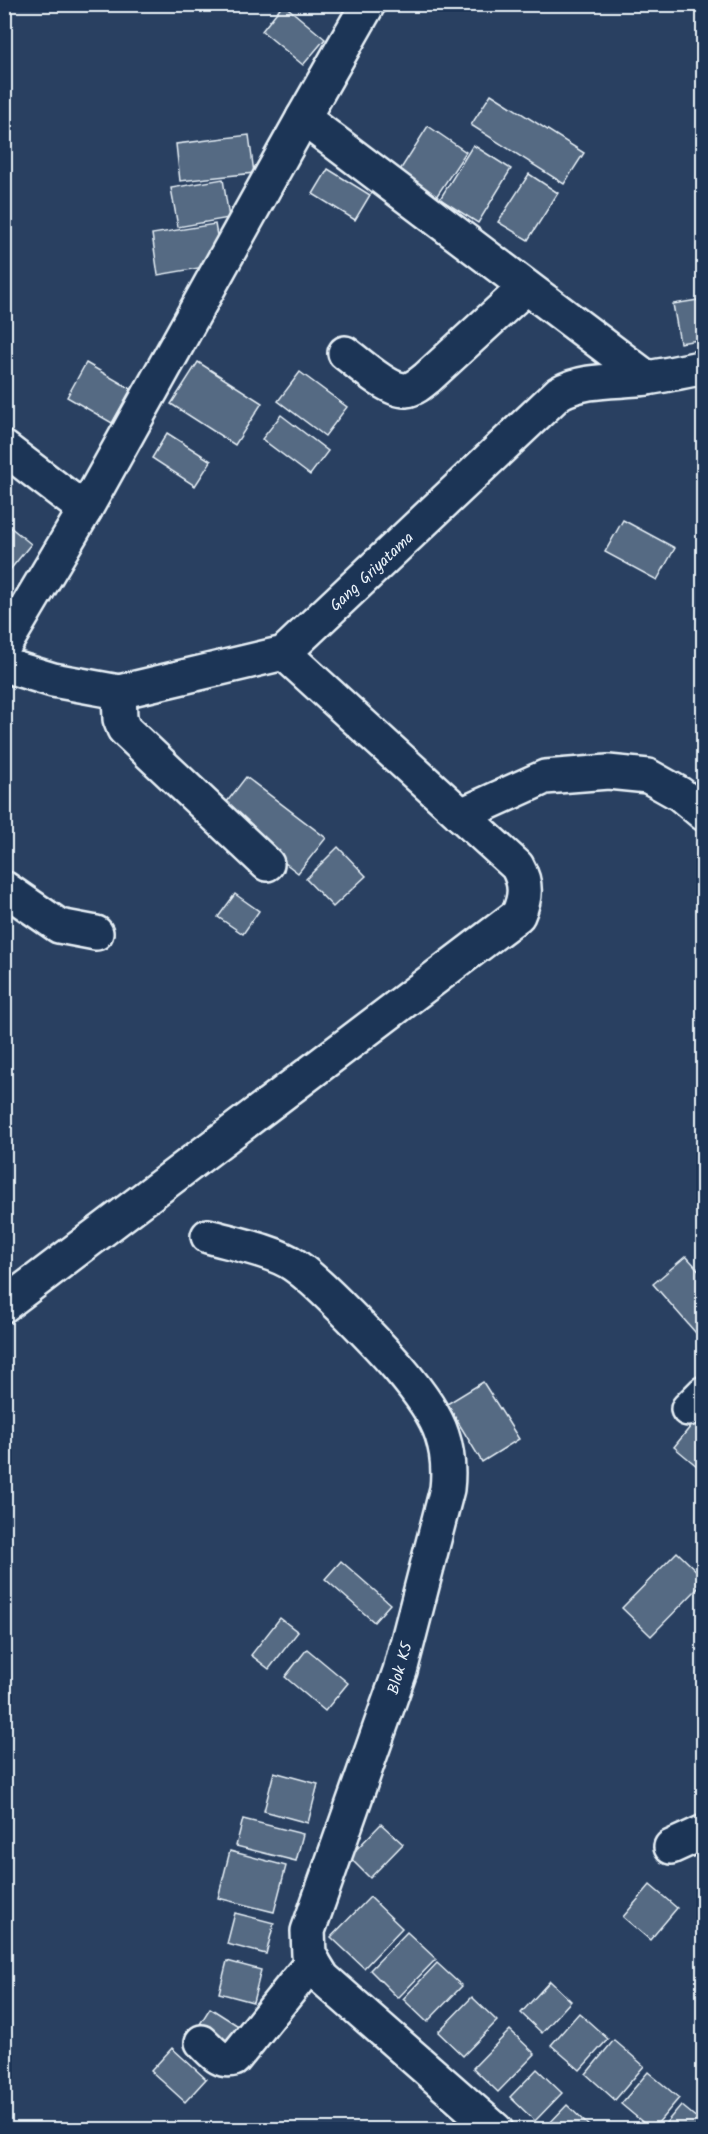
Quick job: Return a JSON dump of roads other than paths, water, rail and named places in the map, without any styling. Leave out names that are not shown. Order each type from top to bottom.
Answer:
[{"type":"street","points":[[4,646],[85,510],[368,4]]},
{"type":"street","points":[[303,118],[646,378]]},
{"type":"street","points":[[345,353],[395,388],[406,390],[427,378],[526,287]]},
{"type":"street","name":"Gang Griyatama","points":[[4,665],[53,680],[119,692],[284,652],[559,393],[586,384],[646,378],[704,367]]},
{"type":"street","points":[[4,448],[85,510]]},
{"type":"street","points":[[4,1305],[518,915],[524,902],[523,877],[517,867],[284,652]]},
{"type":"street","points":[[119,692],[120,719],[124,729],[267,864]]},
{"type":"street","points":[[461,815],[545,777],[608,772],[648,776],[680,794],[704,814]]},
{"type":"street","points":[[4,888],[58,926],[96,933]]},
{"type":"street","name":"Blok K5","points":[[208,1236],[292,1263],[310,1277],[359,1326],[429,1407],[442,1434],[449,1468],[447,1489],[399,1671],[308,1931],[309,1955],[323,1978],[496,2130]]},
{"type":"street","points":[[671,1847],[704,1832]]},
{"type":"street","points":[[202,2042],[220,2059],[226,2061],[234,2059],[313,1961]]}]
